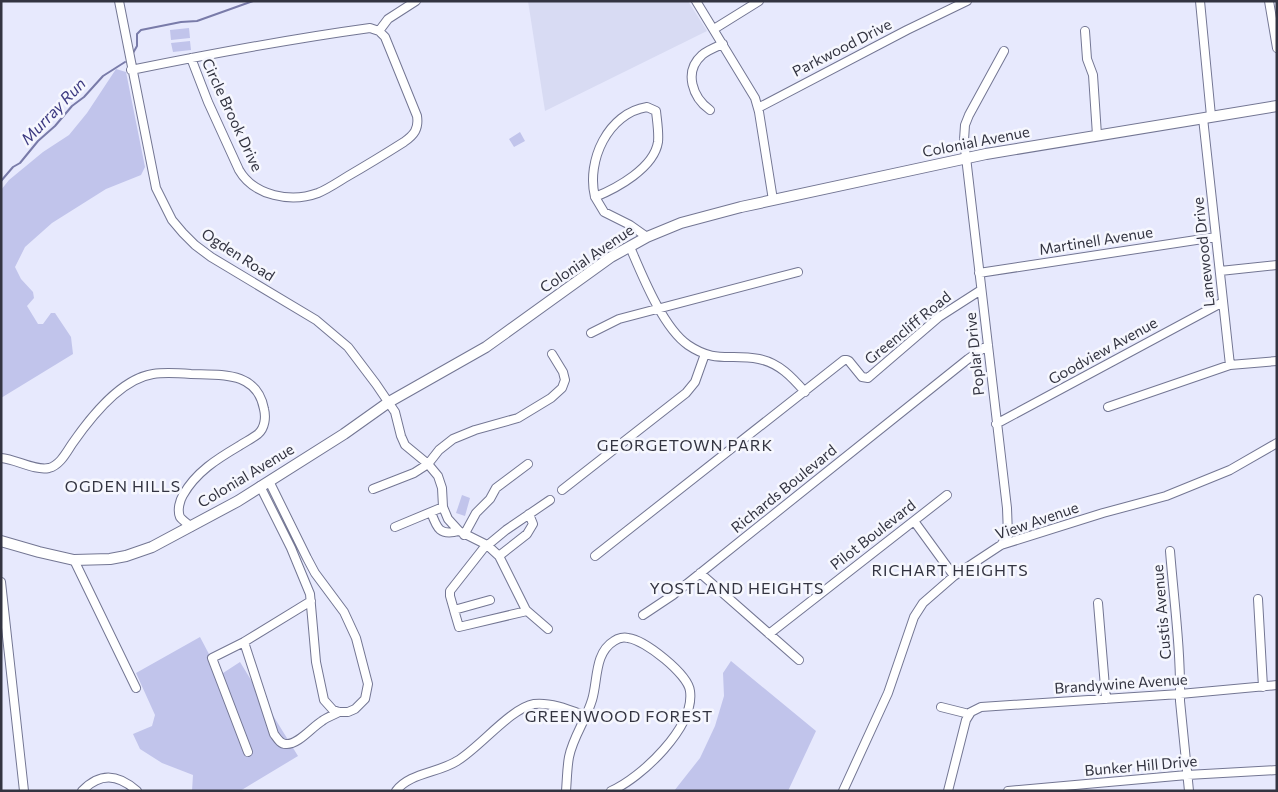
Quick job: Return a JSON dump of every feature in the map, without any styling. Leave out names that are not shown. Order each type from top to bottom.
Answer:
[{"type":"main road","name":"Colonial Avenue","points":[[1,541],[74,560],[96,560],[126,556],[152,547],[264,484],[344,434],[389,402],[486,347],[588,273],[630,247],[647,237],[702,216],[966,158],[1277,106]]},
{"type":"street","name":"Ogden Road","points":[[119,1],[154,182],[172,220],[195,245],[211,257],[316,320],[348,347],[395,412],[405,445],[434,471],[441,483],[443,506]]},
{"type":"street","points":[[379,31],[388,19],[416,1]]},
{"type":"street","points":[[696,1],[752,93],[758,108],[773,200]]},
{"type":"street","points":[[714,29],[759,1]]},
{"type":"street","name":"Parkwood Drive","points":[[758,108],[966,1]]},
{"type":"street","name":"Lanewood Drive","points":[[1200,1],[1216,237],[1230,365]]},
{"type":"street","points":[[1270,1],[1277,48]]},
{"type":"street","name":"Circle Brook Drive","points":[[131,70],[190,58],[304,37],[370,28],[379,31],[385,37],[417,116],[417,129],[411,137],[389,152],[324,190],[307,196],[265,193],[244,179],[190,58]]},
{"type":"street","points":[[1085,31],[1087,59],[1093,75],[1097,135]]},
{"type":"street","points":[[710,110],[696,96],[692,83],[692,70],[701,56],[723,44]]},
{"type":"street","name":"Poplar Drive","points":[[1001,545],[1006,540],[1009,529],[964,133],[968,115],[1004,51]]},
{"type":"street","points":[[595,197],[620,184],[649,162],[658,143],[656,111],[651,108],[640,108],[627,114],[606,135],[598,151],[594,169],[593,190],[595,197],[604,212],[630,225],[647,237]]},
{"type":"street","name":"Martinell Avenue","points":[[980,272],[1216,237]]},
{"type":"street","points":[[630,247],[660,308],[673,331],[680,339],[704,354],[722,358],[757,358],[766,361],[785,371],[805,392]]},
{"type":"street","points":[[1220,271],[1277,265]]},
{"type":"street","points":[[591,333],[619,318],[798,272]]},
{"type":"street","name":"Greencliff Road","points":[[595,556],[846,360],[862,377],[868,378],[939,317],[981,290]]},
{"type":"street","name":"Goodview Avenue","points":[[996,424],[1223,302]]},
{"type":"street","name":"Richards Boulevard","points":[[643,615],[667,599],[988,345]]},
{"type":"street","points":[[373,489],[414,473],[428,464],[439,450],[453,439],[475,430],[518,418],[539,406],[562,388],[565,378],[552,354]]},
{"type":"street","points":[[562,490],[686,392],[695,382],[704,354]]},
{"type":"street","points":[[1108,407],[1230,365],[1277,361]]},
{"type":"street","points":[[1,458],[35,467],[48,468],[55,465],[62,459],[94,416],[119,390],[151,374],[238,377],[256,390],[262,398],[265,422],[259,433],[202,470],[188,486],[181,498],[179,510],[180,517],[191,526]]},
{"type":"street","name":"View Avenue","points":[[843,791],[888,693],[914,617],[924,603],[954,576],[1001,545],[1103,512],[1166,496],[1230,470],[1277,443]]},
{"type":"street","points":[[462,533],[498,486],[528,464]]},
{"type":"street","points":[[264,484],[310,594],[316,662],[324,700],[325,713],[322,721]]},
{"type":"street","points":[[244,642],[274,734],[279,742],[286,744],[293,742],[322,721],[339,712],[348,712],[355,709],[365,699],[368,684],[359,647],[344,612],[315,573],[264,484]]},
{"type":"street","name":"Pilot Boulevard","points":[[769,634],[947,495]]},
{"type":"street","points":[[527,611],[460,627],[450,591],[487,546],[506,530],[550,500]]},
{"type":"street","points":[[395,527],[443,506],[448,519],[462,533],[487,546],[499,556],[527,611],[548,629]]},
{"type":"street","points":[[431,512],[435,526],[441,531],[446,533],[462,533]]},
{"type":"street","points":[[499,556],[527,534],[533,524],[530,514]]},
{"type":"street","points":[[914,521],[954,576]]},
{"type":"street","name":"Custis Avenue","points":[[1170,551],[1189,791]]},
{"type":"street","points":[[74,560],[136,688]]},
{"type":"street","points":[[700,573],[799,660]]},
{"type":"street","points":[[1,582],[24,791]]},
{"type":"street","points":[[1258,599],[1263,687]]},
{"type":"street","points":[[454,610],[490,600]]},
{"type":"street","points":[[248,752],[212,658],[244,642],[311,601]]},
{"type":"street","points":[[1098,603],[1106,699]]},
{"type":"street","points":[[566,791],[569,756],[592,702],[602,655],[609,644],[620,638],[630,638],[671,664],[687,680],[690,691],[686,714],[667,747],[632,777],[611,791]]},
{"type":"street","name":"Brandywine Avenue","points":[[969,714],[981,707],[1277,686]]},
{"type":"street","points":[[324,700],[330,707],[339,712]]},
{"type":"street","points":[[396,791],[406,781],[437,771],[457,761],[512,715],[527,706],[550,705],[586,716]]},
{"type":"street","points":[[941,707],[969,714],[948,791]]},
{"type":"street","name":"Bunker Hill Drive","points":[[1008,791],[1187,775],[1277,770]]},
{"type":"street","points":[[82,791],[90,783],[98,779],[112,777],[124,781],[136,791]]},
{"type":"shaded area","points":[[528,1],[688,1],[707,31],[545,111]]},
{"type":"shaded area","points":[[189,28],[190,38],[171,40],[170,30]]},
{"type":"shaded area","points":[[190,41],[191,50],[173,52],[171,43]]},
{"type":"shaded area","points":[[116,69],[126,72],[145,167],[141,175],[106,189],[52,223],[25,247],[15,267],[21,279],[33,292],[34,298],[27,306],[38,324],[43,324],[51,313],[55,313],[71,337],[73,354],[1,398],[1,190],[9,180],[43,152],[69,135],[87,113]]},
{"type":"shaded area","points":[[520,132],[525,141],[514,147],[509,139]]},
{"type":"shaded area","points":[[462,495],[470,498],[465,516],[456,513]]},
{"type":"shaded area","points":[[200,637],[220,675],[240,662],[298,756],[240,791],[192,791],[193,775],[162,763],[140,749],[133,734],[152,726],[155,715],[136,673]]},
{"type":"shaded area","points":[[731,661],[816,731],[788,791],[674,791],[700,758],[715,726],[724,696],[723,673]]},
{"type":"waterway","name":"Murray Run","points":[[133,58],[133,53],[137,46],[137,34],[141,30],[181,22],[197,21],[253,1]]},
{"type":"waterway","name":"Murray Run","points":[[1,181],[103,76],[125,62]]},
{"type":"district","name":"GEORGETOWN PARK","points":[[685,445]]},
{"type":"district","name":"OGDEN HILLS","points":[[123,486]]},
{"type":"district","name":"RICHART HEIGHTS","points":[[950,570]]},
{"type":"district","name":"YOSTLAND HEIGHTS","points":[[737,588]]},
{"type":"district","name":"GREENWOOD FOREST","points":[[619,716]]}]
